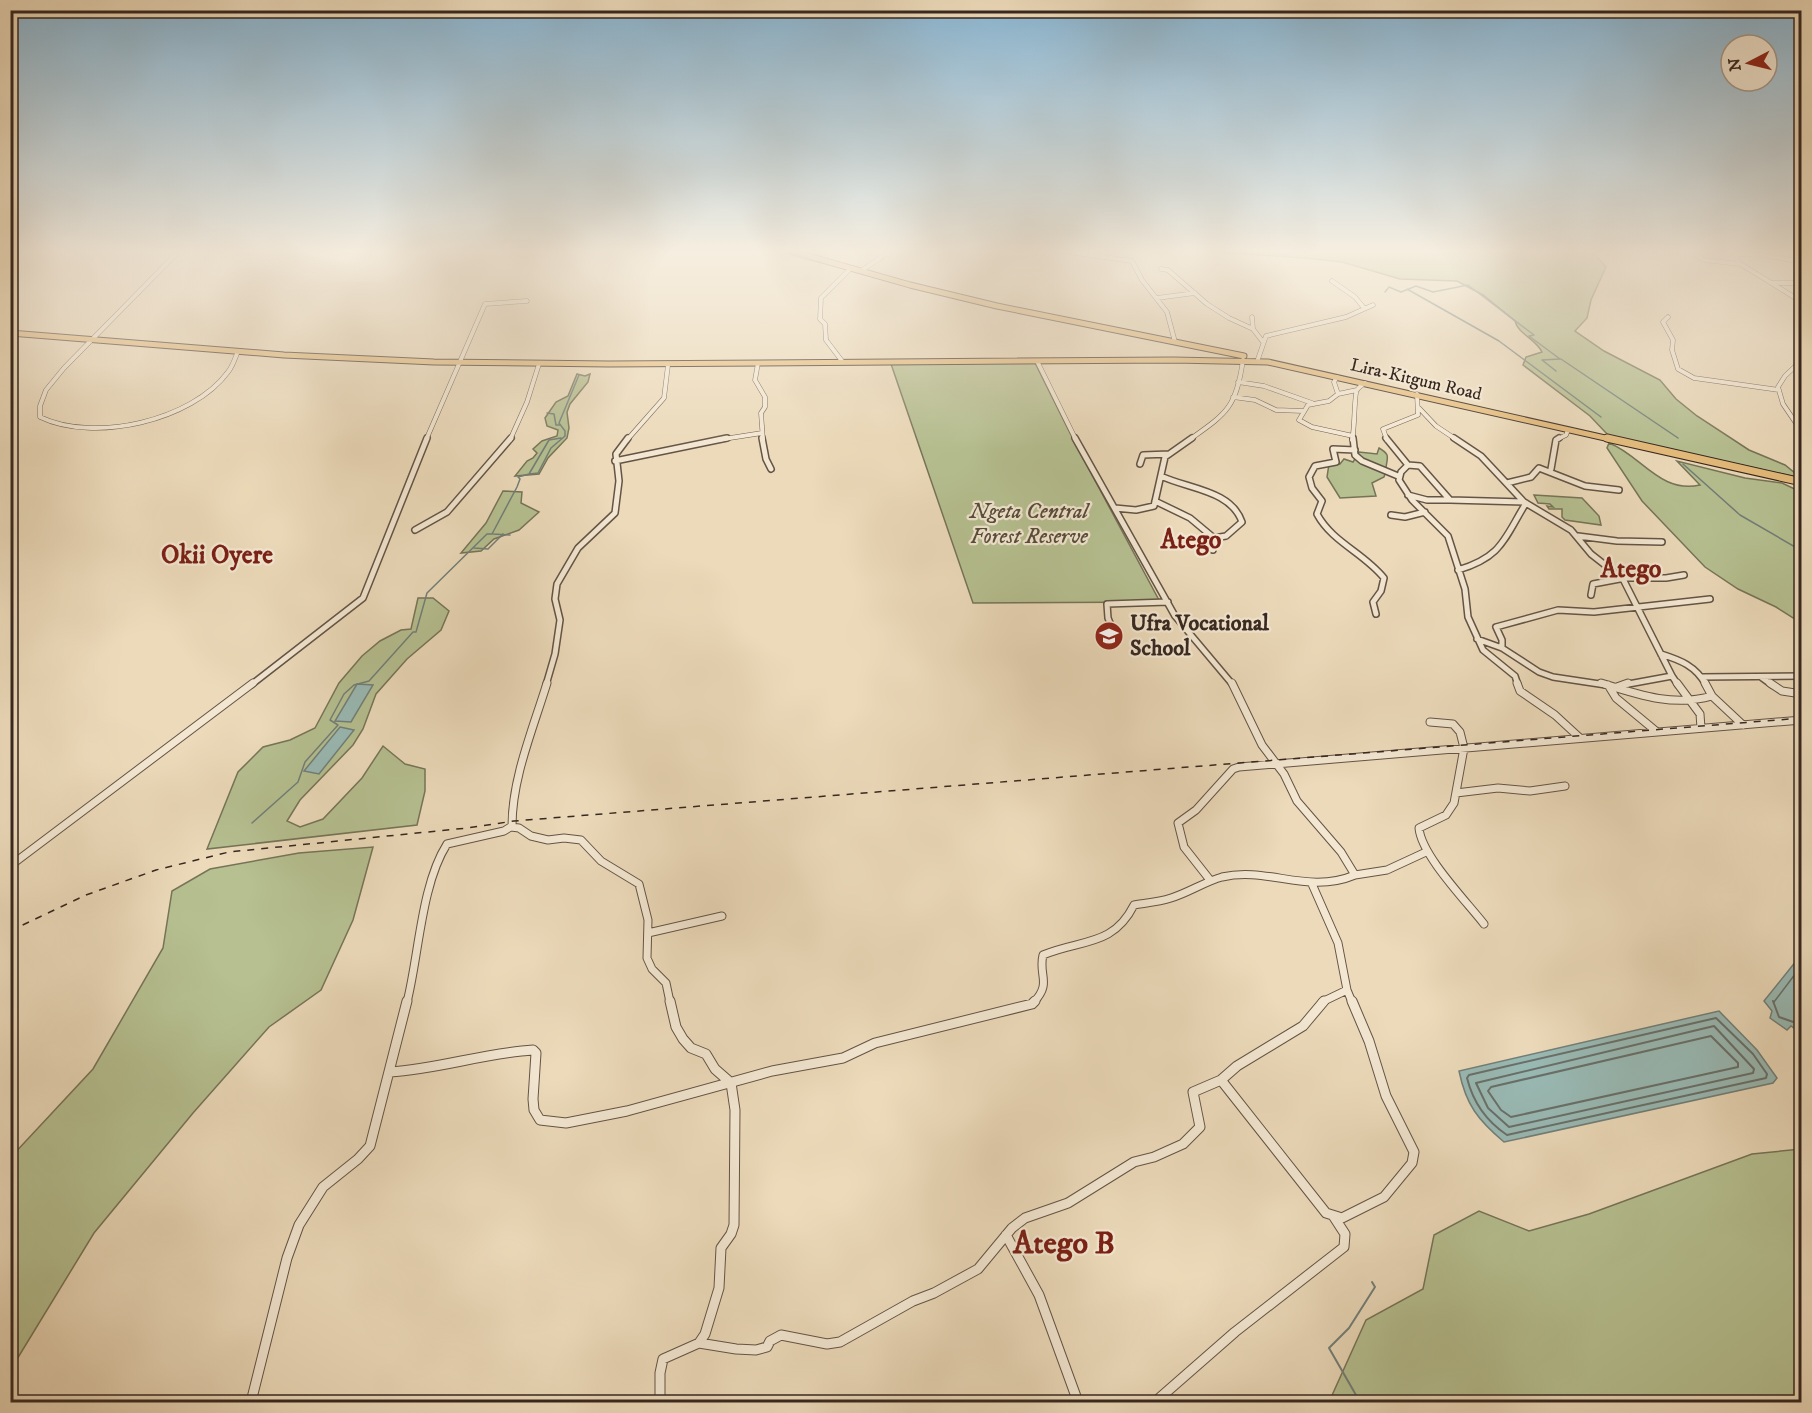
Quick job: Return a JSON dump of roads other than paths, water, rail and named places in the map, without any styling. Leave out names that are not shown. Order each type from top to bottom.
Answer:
[{"type":"main road","points":[[1046,316],[1268,362]]},
{"type":"main road","name":"Lira-Kitgum Road","points":[[10,333],[238,351],[459,363],[668,365],[1037,360],[1268,362],[1802,482]]},
{"type":"street","points":[[116,316],[64,368],[46,390],[40,406],[40,417],[61,426],[93,429],[133,425],[155,419],[186,406],[211,390],[232,366],[238,351]]},
{"type":"street","points":[[10,866],[358,604],[363,598],[402,496],[480,316]]},
{"type":"street","points":[[820,316],[825,324],[824,338],[831,351],[842,361]]},
{"type":"street","points":[[1168,316],[1175,342]]},
{"type":"street","points":[[1225,316],[1253,329],[1263,342]]},
{"type":"street","points":[[1258,359],[1266,336],[1348,316]]},
{"type":"street","points":[[1252,317],[1253,329]]},
{"type":"street","points":[[1668,317],[1663,322],[1673,340],[1674,356],[1681,372],[1694,378],[1779,390]]},
{"type":"street","points":[[1037,360],[1068,428],[1090,462],[1185,631],[1235,687],[1262,745],[1305,812],[1333,842],[1355,875]]},
{"type":"street","points":[[1115,508],[1145,510],[1154,506],[1165,457],[1223,416],[1233,397],[1243,360]]},
{"type":"street","points":[[1802,360],[1780,382],[1779,390],[1783,404],[1802,432]]},
{"type":"street","points":[[758,363],[755,380],[766,400],[761,413],[762,433],[766,459],[771,469]]},
{"type":"street","points":[[415,530],[447,512],[508,444],[527,402],[538,364]]},
{"type":"street","points":[[511,827],[520,775],[555,654],[560,620],[555,599],[557,584],[578,548],[615,513],[619,481],[615,461],[618,451],[664,398],[668,365]]},
{"type":"street","points":[[1337,377],[1334,382],[1338,394]]},
{"type":"street","points":[[1238,382],[1264,386],[1312,403],[1329,402],[1338,394],[1357,390],[1365,383]]},
{"type":"street","points":[[1357,390],[1356,423],[1352,442],[1355,455],[1358,459],[1398,476],[1408,495],[1448,536],[1465,589],[1468,617],[1476,639],[1490,657],[1515,676],[1523,693],[1551,711],[1580,738]]},
{"type":"street","points":[[1417,394],[1419,408],[1417,415],[1383,429],[1388,441],[1408,465],[1420,466],[1450,500]]},
{"type":"street","points":[[1233,397],[1255,400],[1276,410],[1303,411]]},
{"type":"street","points":[[1312,403],[1303,411],[1299,420],[1305,425],[1353,436]]},
{"type":"street","points":[[1419,408],[1436,426],[1481,456],[1525,503],[1578,536],[1591,554],[1623,579],[1651,630],[1672,676],[1702,718],[1701,728]]},
{"type":"street","points":[[1551,469],[1556,440],[1566,435],[1568,430]]},
{"type":"street","points":[[615,461],[709,441],[762,433]]},
{"type":"street","points":[[1355,450],[1333,449],[1336,462],[1315,466],[1309,477],[1312,488],[1322,501],[1317,513],[1319,519],[1340,541],[1384,578],[1381,591],[1373,602],[1376,614]]},
{"type":"street","points":[[1140,464],[1143,455],[1169,453]]},
{"type":"street","points":[[1398,476],[1408,465]]},
{"type":"street","points":[[1507,483],[1531,477],[1539,468],[1551,469],[1567,478],[1595,488],[1619,490]]},
{"type":"street","points":[[1155,501],[1190,518],[1214,538],[1226,536],[1242,522],[1235,507],[1210,493],[1180,486],[1161,476]]},
{"type":"street","points":[[1408,495],[1430,501],[1525,503]]},
{"type":"street","points":[[1458,570],[1480,565],[1491,557],[1512,529],[1525,503]]},
{"type":"street","points":[[1391,515],[1405,517],[1425,512]]},
{"type":"street","points":[[1578,536],[1617,541],[1662,542]]},
{"type":"street","points":[[1214,538],[1214,550]]},
{"type":"street","points":[[1591,595],[1593,584],[1623,579],[1659,580],[1684,575]]},
{"type":"street","points":[[1502,648],[1502,640],[1496,627],[1558,610],[1594,612],[1710,598]]},
{"type":"street","points":[[1115,635],[1108,618],[1107,604],[1168,603]]},
{"type":"street","points":[[1476,639],[1502,648],[1524,663],[1553,677],[1581,679],[1611,686],[1634,695],[1691,702],[1712,696]]},
{"type":"street","points":[[1661,654],[1684,661],[1702,677],[1712,696],[1743,725]]},
{"type":"street","points":[[1515,676],[1524,663]]},
{"type":"street","points":[[1611,686],[1672,676]]},
{"type":"street","points":[[1702,677],[1802,676]]},
{"type":"street","points":[[1760,677],[1782,691],[1802,694]]},
{"type":"street","points":[[1611,686],[1613,695],[1641,716],[1657,732]]},
{"type":"street","points":[[1210,880],[1183,846],[1178,834],[1178,823],[1196,810],[1233,769],[1275,763],[1802,720]]},
{"type":"street","points":[[1430,722],[1448,722],[1457,727],[1464,748],[1454,803],[1446,815],[1417,831],[1426,852],[1484,924]]},
{"type":"street","points":[[1456,793],[1498,788],[1530,791],[1565,786]]},
{"type":"street","points":[[251,1402],[285,1264],[300,1222],[317,1193],[340,1171],[364,1155],[370,1146],[390,1072],[428,901],[444,847],[454,841],[497,833],[511,827],[519,828],[531,836],[548,840],[564,838],[581,840],[601,861],[639,884],[648,920],[647,958],[652,969],[666,983],[676,1028],[682,1039],[691,1047],[706,1054],[723,1077],[731,1083],[735,1110],[734,1226],[721,1248],[719,1288],[710,1324],[699,1343]]},
{"type":"street","points":[[390,1072],[423,1070],[517,1051],[533,1050],[536,1053],[534,1110],[540,1120],[556,1124],[588,1120],[784,1069],[843,1058],[875,1043],[1032,1004],[1040,997],[1044,987],[1045,972],[1041,959],[1043,955],[1065,945],[1090,941],[1112,932],[1127,919],[1134,905],[1178,896],[1210,880],[1224,876],[1255,875],[1312,884],[1341,881],[1355,875],[1387,870],[1426,852]]},
{"type":"street","points":[[1312,884],[1338,943],[1347,990],[1370,1041],[1386,1096],[1411,1145],[1414,1158],[1404,1175],[1384,1197],[1347,1216],[1334,1217]]},
{"type":"street","points":[[648,933],[722,916]]},
{"type":"street","points":[[660,1402],[660,1373],[663,1359],[699,1343],[756,1350],[767,1347],[770,1341],[781,1335],[827,1344],[840,1342],[913,1301],[964,1278],[978,1269],[1006,1235],[1025,1218],[1068,1203],[1134,1162],[1154,1157],[1183,1144],[1200,1127],[1192,1094],[1221,1080],[1237,1066],[1303,1026],[1323,1001],[1347,990]]},
{"type":"street","points":[[1155,1402],[1235,1332],[1344,1247],[1345,1234],[1334,1217],[1326,1213],[1221,1080]]},
{"type":"street","points":[[1006,1235],[1021,1256],[1078,1402]]},
{"type":"water","points":[[357,684],[373,685],[351,722],[335,721]]},
{"type":"water","points":[[340,727],[354,730],[319,774],[304,771]]},
{"type":"water","points":[[1801,955],[1801,1033],[1791,1026],[1787,1030],[1770,1018],[1772,1011],[1764,1001]]},
{"type":"water","points":[[1719,1011],[1757,1050],[1777,1078],[1773,1083],[1504,1142],[1480,1119],[1465,1093],[1459,1071]]},
{"type":"waterway","points":[[1455,316],[1499,341],[1601,417]]},
{"type":"waterway","points":[[1509,316],[1534,335],[1529,336],[1560,359],[1542,360],[1556,371]]},
{"type":"waterway","points":[[1561,359],[1678,438]]},
{"type":"waterway","points":[[530,474],[538,473],[551,448],[565,436],[565,431],[559,423],[579,375]]},
{"type":"waterway","points":[[547,413],[554,414],[556,425],[560,425]]},
{"type":"waterway","points":[[252,823],[298,782],[305,762],[338,725],[330,720],[344,694],[354,685],[369,681],[413,632],[416,632],[427,593],[487,534],[492,534],[517,487],[520,479],[518,477],[529,474],[549,440],[561,438]]},
{"type":"waterway","points":[[1683,464],[1740,515],[1802,551]]},
{"type":"waterway","points":[[493,534],[502,535]]},
{"type":"waterway","points":[[474,548],[488,549],[502,535]]},
{"type":"waterway","points":[[502,535],[510,535]]},
{"type":"waterway","points":[[1360,1402],[1329,1348],[1349,1328],[1375,1287],[1372,1282]]},
{"type":"railway","points":[[10,931],[86,895],[156,870],[229,852],[467,828],[514,821],[1802,718]]},
{"type":"place","name":"Ufra Vocational School","points":[[1109,636]]},
{"type":"district","name":"Atego","points":[[1191,540]]},
{"type":"district","name":"Okii Oyere","points":[[217,555]]},
{"type":"district","name":"Atego","points":[[1631,569]]},
{"type":"district","name":"Atego B","points":[[1064,1244]]},
{"type":"park label","name":"Ngeta Central Forest Reserve","points":[[1029,524]]}]
